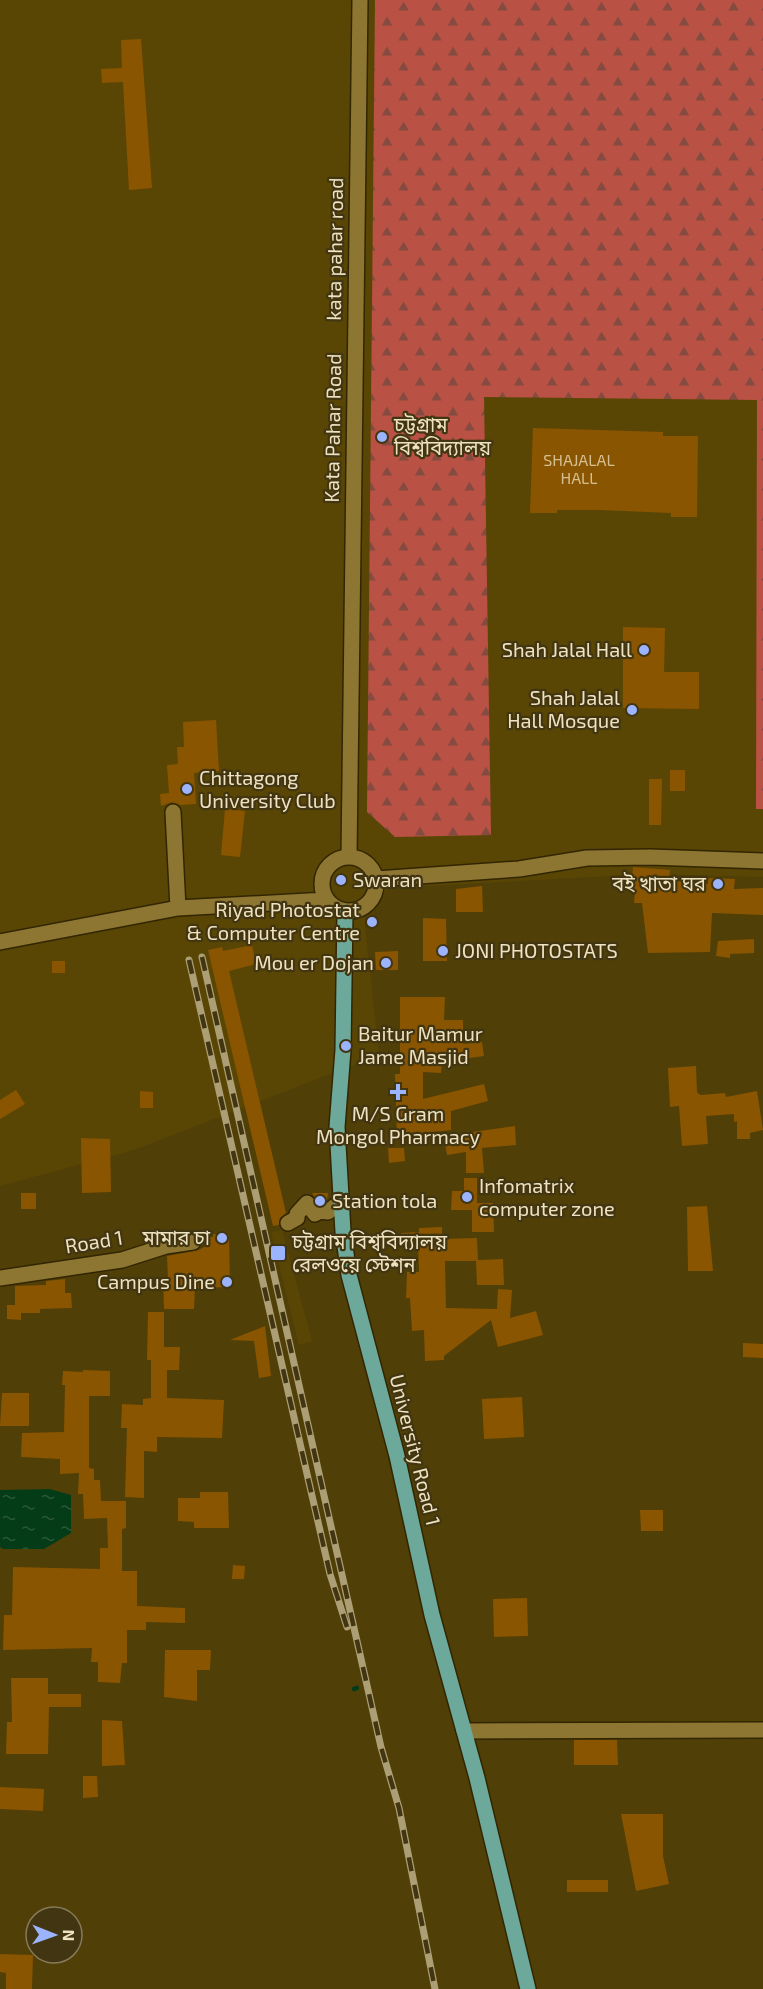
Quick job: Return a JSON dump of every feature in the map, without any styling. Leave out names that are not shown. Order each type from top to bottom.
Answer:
[{"type":"main road","name":"University Road 1","points":[[345,912],[343,1050],[337,1127],[341,1201],[349,1275],[397,1456],[432,1615],[464,1731],[528,1989]]},
{"type":"street","name":"kata pahar road","points":[[349,823],[360,0]]},
{"type":"street","name":"Kata Pahar Road","points":[[349,856],[360,0]]},
{"type":"street","points":[[173,812],[178,908]]},
{"type":"street","points":[[0,942],[178,908],[326,900],[345,912],[354,911],[369,903],[374,896],[376,879],[369,865],[349,856],[333,861],[326,868],[321,884],[326,900]]},
{"type":"street","points":[[376,879],[519,869],[587,858],[650,857],[763,861]]},
{"type":"street","points":[[288,1223],[297,1218],[297,1214],[307,1203],[315,1214],[319,1211],[328,1212],[341,1201]]},
{"type":"street","name":"Road 1","points":[[0,1278],[122,1260],[166,1245],[193,1242]]},
{"type":"street","points":[[464,1731],[763,1730]]},
{"type":"shaded area","name":"চট্টগ্রাম বিশ্ববিদ্যালয়","points":[[0,0],[763,0],[763,877],[646,874],[389,888],[364,917],[379,1055],[134,1150],[0,1186]]},
{"type":"shaded area","points":[[282,1230],[312,1341],[299,1345],[271,1232]]},
{"type":"green space","points":[[375,0],[763,0],[763,809],[756,809],[757,400],[484,397],[491,835],[395,837],[367,812]]},
{"type":"water","points":[[50,1489],[71,1495],[71,1533],[44,1549],[3,1549],[0,1547],[0,1490]]},
{"type":"building","points":[[141,39],[152,188],[129,190],[123,82],[102,83],[101,69],[122,68],[121,40]]},
{"type":"building","points":[[533,428],[663,432],[663,436],[698,436],[697,517],[671,517],[671,513],[600,510],[557,510],[557,513],[530,513]]},
{"type":"building","points":[[623,627],[665,628],[664,672],[699,672],[699,709],[623,708]]},
{"type":"building","name":"Chittagong University Club","points":[[216,720],[219,771],[194,773],[196,804],[180,805],[172,802],[161,806],[160,794],[169,793],[167,765],[178,764],[177,747],[184,747],[183,722]]},
{"type":"building","points":[[670,770],[685,770],[685,791],[670,791]]},
{"type":"building","points":[[649,779],[662,779],[661,825],[649,825]]},
{"type":"building","points":[[225,809],[245,811],[240,857],[221,855]]},
{"type":"building","points":[[633,867],[670,870],[669,880],[708,884],[708,878],[735,879],[734,889],[763,888],[763,915],[712,913],[710,952],[648,953],[642,903],[634,903],[635,891],[631,891]]},
{"type":"building","points":[[482,886],[483,912],[456,912],[456,889]]},
{"type":"building","points":[[423,918],[446,919],[447,961],[423,961]]},
{"type":"building","points":[[754,939],[754,953],[730,954],[730,958],[716,956],[718,941]]},
{"type":"building","name":"চট্টগ্রাম বিশ্ববিদ্যালয় রেলওয়ে স্টেশন","points":[[252,945],[256,964],[229,971],[286,1213],[280,1218],[279,1225],[273,1226],[208,950],[222,947],[223,951]]},
{"type":"building","points":[[398,951],[398,970],[376,970],[375,952]]},
{"type":"building","points":[[52,961],[65,961],[65,973],[52,973]]},
{"type":"building","points":[[400,997],[445,997],[444,1020],[463,1020],[463,1044],[482,1042],[484,1056],[442,1062],[441,1073],[423,1072],[423,1099],[484,1084],[488,1101],[451,1111],[451,1130],[397,1136],[395,1074],[400,1074]]},
{"type":"building","points":[[696,1066],[697,1092],[700,1095],[725,1093],[726,1097],[757,1091],[763,1130],[750,1133],[750,1139],[737,1139],[737,1121],[734,1122],[734,1114],[706,1116],[708,1144],[682,1146],[679,1106],[670,1107],[668,1068]]},
{"type":"building","points":[[16,1090],[25,1104],[0,1119],[0,1100]]},
{"type":"building","points":[[140,1091],[153,1092],[153,1108],[140,1108]]},
{"type":"building","points":[[515,1126],[516,1145],[482,1148],[484,1173],[466,1173],[466,1152],[447,1155],[444,1136]]},
{"type":"building","points":[[81,1138],[110,1139],[111,1192],[82,1193]]},
{"type":"building","points":[[388,1148],[404,1148],[405,1161],[389,1163]]},
{"type":"building","points":[[464,1178],[477,1178],[477,1203],[493,1203],[494,1232],[472,1232],[472,1210],[451,1210],[452,1191],[464,1191]]},
{"type":"building","points":[[21,1193],[36,1193],[36,1209],[21,1209]]},
{"type":"building","points":[[312,1193],[328,1193],[327,1200],[318,1202]]},
{"type":"building","points":[[707,1206],[713,1271],[688,1271],[687,1207]]},
{"type":"building","points":[[442,1227],[442,1239],[477,1238],[478,1260],[503,1259],[504,1285],[477,1285],[476,1261],[445,1261],[446,1308],[497,1309],[498,1289],[512,1290],[510,1318],[536,1311],[543,1335],[498,1347],[491,1320],[444,1356],[444,1360],[425,1361],[424,1330],[412,1331],[410,1298],[406,1298],[407,1272],[419,1272],[418,1245],[401,1246],[401,1233],[419,1232],[419,1228]]},
{"type":"building","points":[[213,1234],[229,1235],[230,1287],[195,1288],[194,1309],[164,1309],[163,1279],[168,1279],[167,1256],[199,1250],[206,1246],[206,1237],[213,1237]]},
{"type":"building","points":[[65,1279],[65,1293],[71,1293],[72,1308],[40,1309],[40,1313],[21,1313],[21,1320],[7,1319],[7,1305],[15,1305],[15,1286],[46,1285],[46,1281]]},
{"type":"building","points":[[148,1312],[164,1312],[164,1347],[180,1347],[179,1370],[167,1370],[167,1398],[224,1400],[222,1438],[157,1437],[157,1452],[144,1451],[144,1498],[125,1497],[127,1428],[121,1428],[122,1404],[143,1405],[143,1399],[151,1398],[151,1360],[147,1360]]},
{"type":"building","points":[[265,1326],[271,1376],[259,1378],[254,1341],[230,1340]]},
{"type":"building","points":[[743,1343],[763,1344],[763,1358],[743,1357]]},
{"type":"building","points":[[83,1370],[110,1371],[110,1396],[89,1396],[89,1468],[94,1469],[94,1480],[100,1480],[101,1501],[126,1501],[126,1528],[122,1529],[122,1571],[137,1571],[137,1606],[185,1608],[185,1623],[146,1622],[146,1630],[127,1630],[127,1663],[122,1663],[120,1683],[98,1682],[98,1662],[91,1662],[92,1648],[3,1650],[4,1615],[12,1615],[13,1567],[100,1569],[100,1548],[108,1548],[107,1518],[84,1519],[83,1494],[78,1494],[79,1473],[60,1474],[60,1459],[21,1457],[22,1433],[64,1432],[63,1371],[83,1372]]},
{"type":"building","points":[[2,1393],[29,1393],[29,1426],[0,1426]]},
{"type":"building","points":[[522,1397],[524,1437],[484,1439],[482,1399]]},
{"type":"building","points":[[200,1492],[228,1492],[229,1528],[194,1528],[194,1522],[178,1521],[178,1498],[200,1498]]},
{"type":"building","points":[[640,1510],[663,1510],[663,1531],[641,1531]]},
{"type":"building","points":[[233,1565],[245,1566],[244,1579],[232,1579]]},
{"type":"building","points":[[527,1598],[528,1636],[494,1637],[493,1599]]},
{"type":"building","points":[[165,1650],[211,1650],[210,1670],[197,1670],[197,1701],[164,1697]]},
{"type":"building","points":[[11,1678],[48,1678],[48,1694],[81,1694],[81,1707],[49,1707],[48,1754],[6,1754],[7,1722],[12,1722]]},
{"type":"building","points":[[102,1720],[122,1721],[125,1765],[102,1766]]},
{"type":"building","points":[[574,1740],[617,1740],[618,1765],[574,1765]]},
{"type":"building","points":[[83,1776],[97,1776],[98,1797],[83,1798]]},
{"type":"building","points":[[0,1787],[44,1789],[43,1811],[0,1809]]},
{"type":"building","points":[[621,1814],[663,1814],[663,1856],[669,1884],[636,1891]]},
{"type":"building","points":[[567,1880],[608,1880],[608,1892],[567,1892]]},
{"type":"building","points":[[0,1954],[24,1955],[24,1965],[33,1965],[32,1989],[6,1989],[6,1973],[0,1972]]},
{"type":"railway","points":[[202,957],[381,1747],[399,1808],[435,1989]]},
{"type":"railway","points":[[189,960],[330,1574],[347,1627]]},
{"type":"place","name":"চট্টগ্রাম বিশ্ববিদ্যালয়","points":[[382,437]]},
{"type":"place","name":"Shah Jalal Hall","points":[[644,650]]},
{"type":"place","name":"Shah Jalal Hall Mosque","points":[[632,710]]},
{"type":"place","name":"Chittagong University Club","points":[[187,789]]},
{"type":"place","name":"Swaran","points":[[341,880]]},
{"type":"place","name":"বই খাতা ঘর","points":[[718,884]]},
{"type":"place","name":"Riyad Photostat & Computer Centre","points":[[372,922]]},
{"type":"place","name":"JONI PHOTOSTATS","points":[[443,951]]},
{"type":"place","name":"Mou er Dojan","points":[[386,963]]},
{"type":"place","name":"Baitur Mamur Jame Masjid","points":[[346,1046]]},
{"type":"place","name":"M/S Gram Mongol Pharmacy","points":[[398,1092]]},
{"type":"place","name":"Infomatrix computer zone","points":[[467,1197]]},
{"type":"place","name":"Station tola","points":[[320,1201]]},
{"type":"place","name":"মামার চা","points":[[222,1238]]},
{"type":"place","name":"চট্টগ্রাম বিশ্ববিদ্যালয় রেলওয়ে স্টেশন","points":[[278,1253]]},
{"type":"place","name":"Campus Dine","points":[[227,1282]]}]
